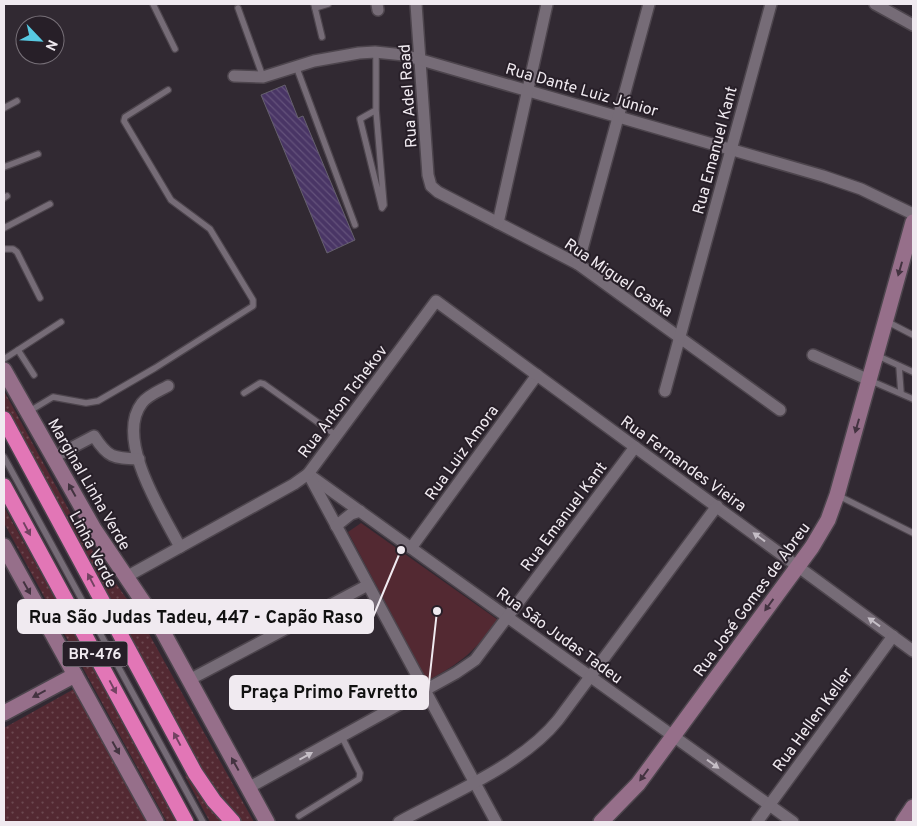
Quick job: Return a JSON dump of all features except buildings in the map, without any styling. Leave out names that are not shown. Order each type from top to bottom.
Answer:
[{"type":"highway","name":"Linha Verde","points":[[4,419],[195,772],[214,800],[233,822]]},
{"type":"highway","name":"BR-476","points":[[4,486],[186,822]]},
{"type":"main road","name":"Rua José Gomes de Abreu","points":[[601,822],[627,798],[798,566],[824,527],[837,495],[913,222]]},
{"type":"main road","name":"Marginal Linha Verde","points":[[4,370],[94,529],[151,612],[267,822]]},
{"type":"main road","points":[[4,546],[156,822]]},
{"type":"main road","points":[[4,713],[75,675]]},
{"type":"main road","points":[[903,822],[913,807]]},
{"type":"street","name":"Rua Adel Raad","points":[[416,4],[428,175],[431,186]]},
{"type":"street","points":[[498,223],[547,4]]},
{"type":"street","points":[[578,264],[649,4]]},
{"type":"street","name":"Rua Emanuel Kant","points":[[666,391],[771,4]]},
{"type":"street","points":[[875,4],[891,8],[913,25]]},
{"type":"street","name":"Rua Dante Luiz Júnior","points":[[234,76],[263,76],[336,56],[376,52],[397,54],[836,180],[913,214]]},
{"type":"street","name":"Rua Miguel Gaska","points":[[431,186],[578,264],[780,410]]},
{"type":"street","name":"Rua Fernandes Vieira","points":[[436,301],[913,651]]},
{"type":"street","name":"Rua Anton Tchekov","points":[[126,577],[294,484],[308,474],[436,301]]},
{"type":"street","points":[[813,355],[869,380]]},
{"type":"street","name":"Rua Luiz Amora","points":[[411,548],[537,375]]},
{"type":"street","points":[[168,386],[148,397],[136,415],[134,431],[139,459],[147,484],[180,547]]},
{"type":"street","points":[[54,457],[94,436],[102,449],[112,456],[139,459]]},
{"type":"street","name":"Rua Emanuel Kant","points":[[248,788],[342,737],[475,660],[635,447]]},
{"type":"street","points":[[308,474],[496,822]]},
{"type":"street","name":"Rua São Judas Tadeu","points":[[308,474],[793,822]]},
{"type":"street","points":[[399,822],[519,757],[540,741],[716,506]]},
{"type":"street","points":[[336,526],[351,514],[360,511]]},
{"type":"street","points":[[189,680],[368,585]]},
{"type":"street","name":"Rua Hellen Keller","points":[[757,822],[893,636]]},
{"type":"lane","points":[[153,4],[175,49]]},
{"type":"lane","points":[[322,37],[314,6],[328,4]]},
{"type":"lane","points":[[238,8],[263,76]]},
{"type":"lane","points":[[376,52],[376,110],[384,205],[382,208],[360,119],[376,110]]},
{"type":"lane","points":[[296,66],[355,225]]},
{"type":"lane","points":[[28,412],[54,397],[86,403],[98,401],[155,368],[253,306],[253,300],[210,229],[171,200],[124,121],[125,117],[168,90]]},
{"type":"lane","points":[[4,108],[17,101]]},
{"type":"lane","points":[[4,167],[38,154]]},
{"type":"lane","points":[[4,228],[50,204]]},
{"type":"lane","points":[[4,249],[13,248],[18,252],[40,298]]},
{"type":"lane","points":[[886,321],[913,335]]},
{"type":"lane","points":[[4,359],[62,322]]},
{"type":"lane","points":[[18,350],[34,375]]},
{"type":"lane","points":[[876,355],[913,372]]},
{"type":"lane","points":[[899,366],[901,393]]},
{"type":"lane","points":[[869,380],[913,398]]},
{"type":"lane","points":[[244,393],[260,384],[264,384],[337,436]]},
{"type":"lane","points":[[4,457],[203,822]]},
{"type":"lane","points":[[837,495],[913,534]]},
{"type":"lane","points":[[299,816],[359,779],[360,773],[342,737]]},
{"type":"shaded area","points":[[4,391],[87,543],[139,616],[254,822],[241,822],[202,769],[4,408]]},
{"type":"shaded area","points":[[4,507],[176,822],[167,822],[4,523]]},
{"type":"shaded area","points":[[361,523],[498,620],[467,655],[427,681],[348,532]]},
{"type":"shaded area","points":[[74,689],[147,822],[4,822],[4,728]]},
{"type":"shaded area","points":[[188,775],[221,822],[210,822],[185,776]]},
{"type":"place","name":"Rua São Judas Tadeu, 447 - Capão Raso","points":[[401,550]]},
{"type":"place","name":"Praça Primo Favretto","points":[[437,611]]}]
